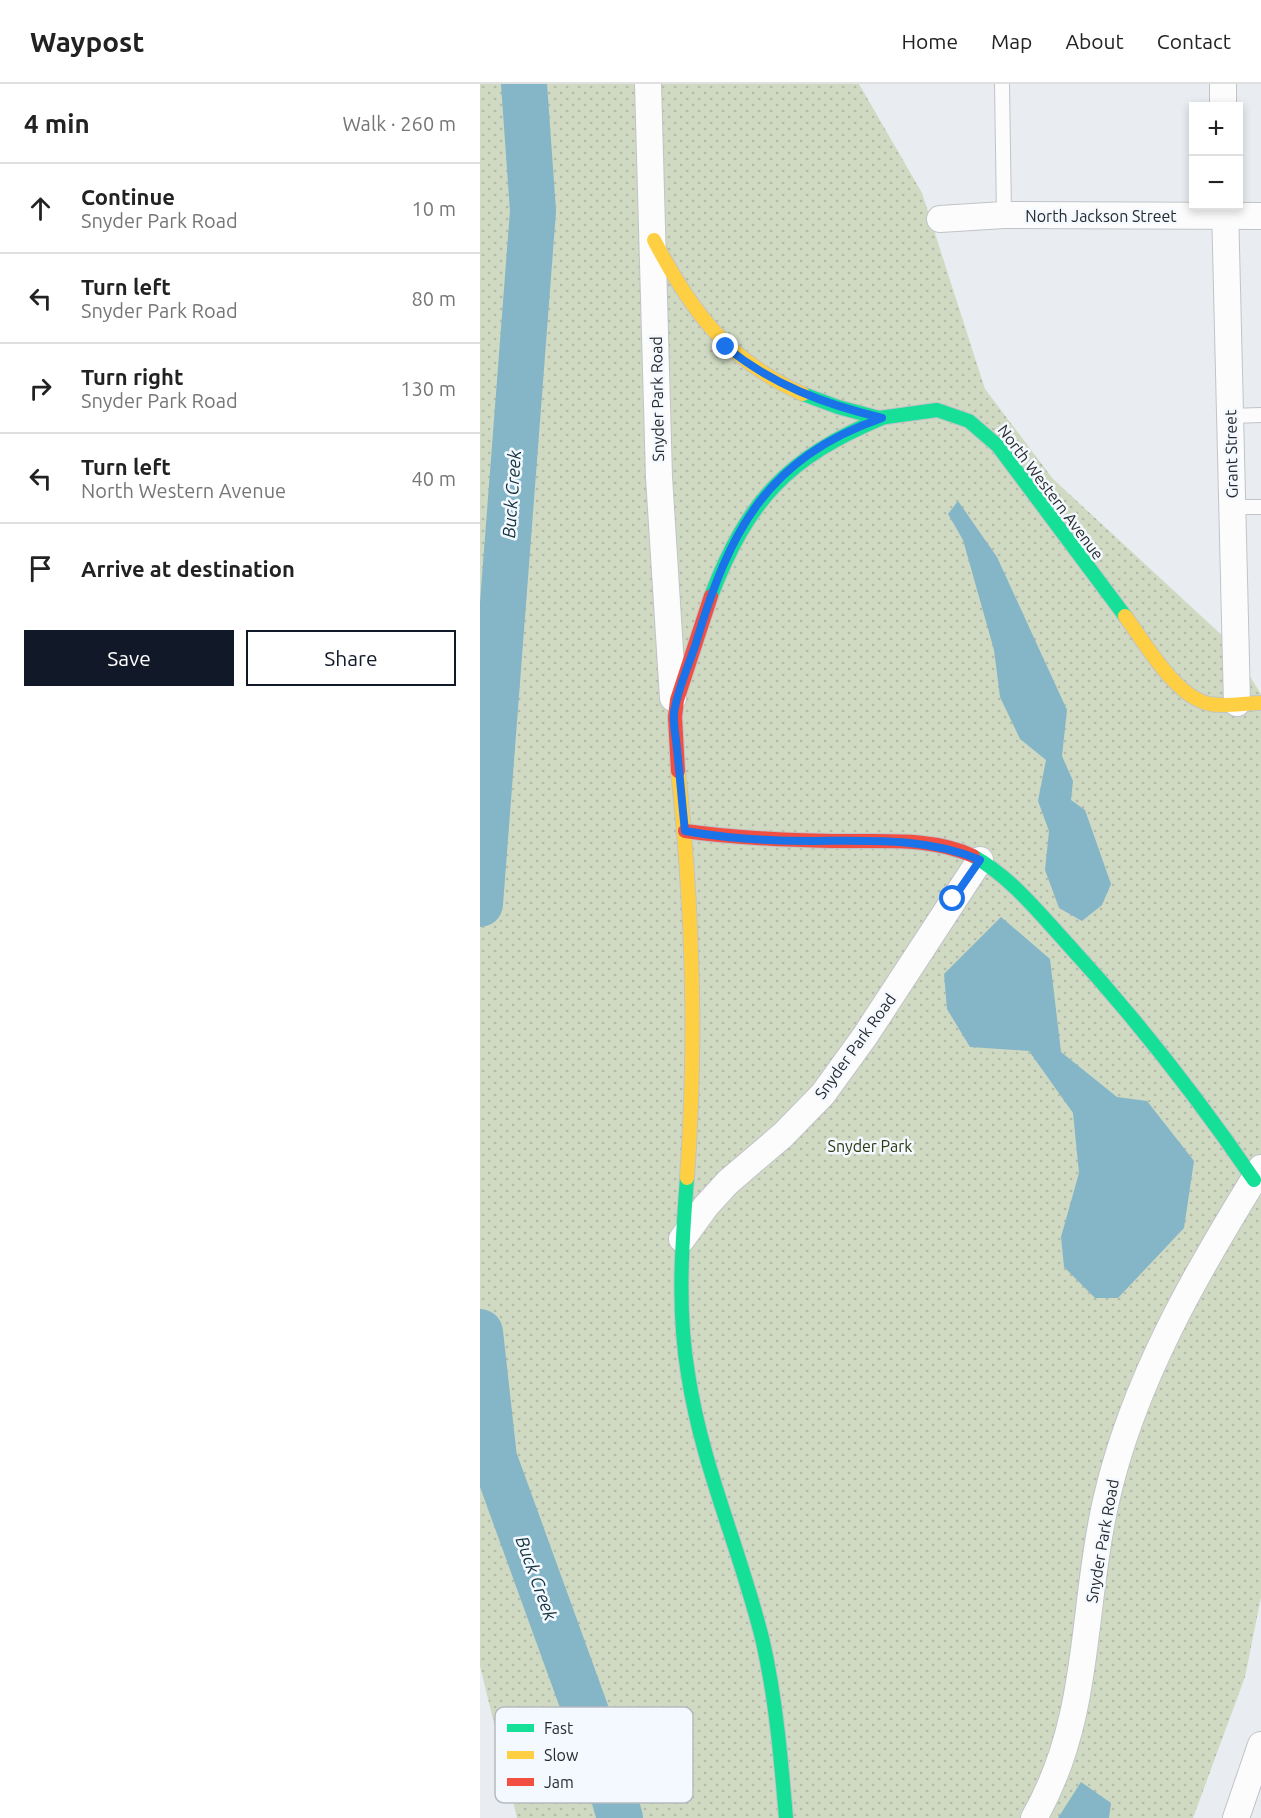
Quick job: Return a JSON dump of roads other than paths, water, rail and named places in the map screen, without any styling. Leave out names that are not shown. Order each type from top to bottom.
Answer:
[{"type":"street","name":"Snyder Park Road","points":[[648,84],[659,477],[693,963],[694,1057],[682,1239],[681,1303],[689,1381],[700,1442],[715,1498],[757,1619],[771,1680],[786,1818]]},
{"type":"street","points":[[1223,84],[1223,102]]},
{"type":"street","name":"North Jackson Street","points":[[940,219],[1004,215],[1226,211],[1261,216]]},
{"type":"street","name":"Grant Street","points":[[1226,211],[1232,507],[1249,703]]},
{"type":"street","name":"North Western Avenue","points":[[654,240],[675,281],[699,316],[726,347],[753,369],[793,391],[833,406],[882,418],[911,411],[940,410],[962,415],[979,426],[998,446],[1176,684],[1192,699],[1206,705],[1249,703]]},
{"type":"street","name":"Snyder Park Road","points":[[674,713],[702,624],[727,558],[747,517],[771,486],[797,462],[826,443],[882,418]]},
{"type":"street","name":"Snyder Park Road","points":[[685,831],[771,840],[925,844],[957,850],[980,860],[1010,882],[1087,964],[1156,1044],[1257,1174],[1208,1256],[1155,1360],[1127,1429],[1104,1510],[1079,1695],[1062,1756],[1034,1818]]},
{"type":"street","name":"Snyder Park Road","points":[[682,1239],[706,1206],[728,1182],[783,1135],[823,1094],[865,1036],[980,860]]},
{"type":"street","points":[[1236,1818],[1261,1745]]},
{"type":"lane","points":[[1002,84],[1004,215]]},
{"type":"lane","points":[[1230,416],[1261,415]]},
{"type":"lane","points":[[1232,507],[1261,507]]},
{"type":"water","points":[[958,501],[997,557],[1067,710],[1062,756],[1073,781],[1071,800],[1085,810],[1111,884],[1102,905],[1082,921],[1059,908],[1045,870],[1049,831],[1038,801],[1046,760],[1020,739],[1000,697],[994,650],[963,540],[948,514]]},
{"type":"water","points":[[1001,917],[1050,959],[1061,1052],[1117,1097],[1147,1101],[1194,1161],[1184,1228],[1118,1298],[1095,1298],[1064,1267],[1061,1237],[1079,1173],[1073,1113],[1029,1051],[970,1047],[947,1009],[944,974]]},
{"type":"water","points":[[1081,1782],[1111,1803],[1109,1818],[1058,1818]]},
{"type":"waterway","name":"Buck Creek","points":[[480,904],[533,211],[524,84]]},
{"type":"waterway","name":"Buck Creek","points":[[480,1332],[494,1458],[584,1707]]},
{"type":"waterway","name":"Buck Creek","points":[[616,1803],[620,1818]]},
{"type":"park label","name":"Snyder Park","points":[[870,1146]]}]
